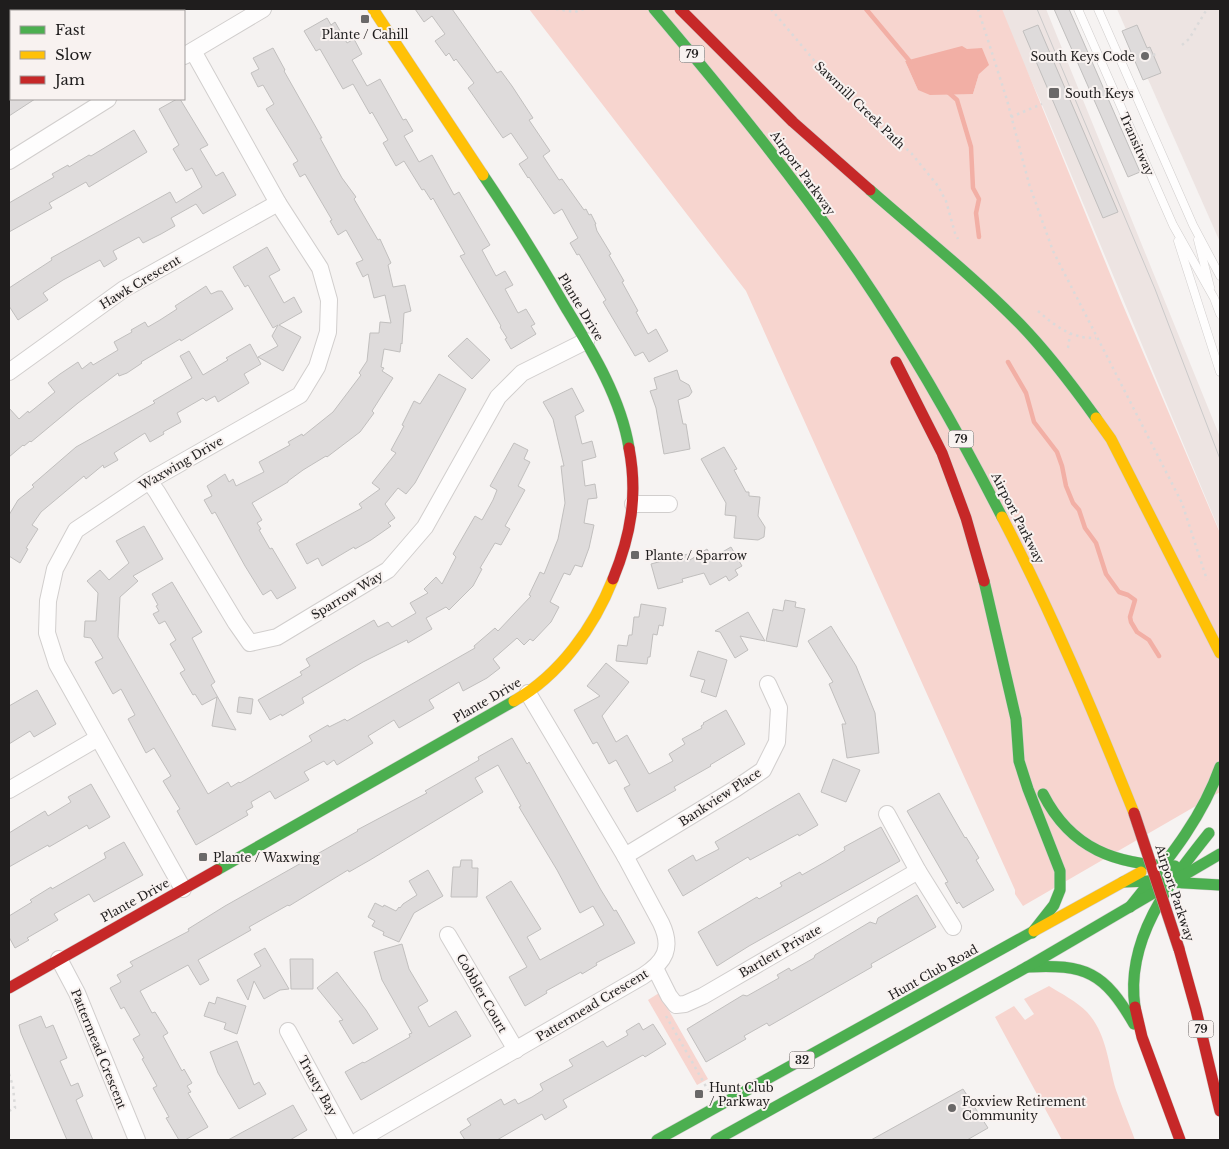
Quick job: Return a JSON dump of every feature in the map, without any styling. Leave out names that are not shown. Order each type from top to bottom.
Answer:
[{"type":"main road","name":"Plante Drive","points":[[9,988],[528,693],[551,673],[594,620],[613,579],[628,536],[632,504],[633,469],[628,437],[600,366],[523,236],[372,9]]},
{"type":"main road","name":"Airport Parkway","points":[[654,9],[730,99],[784,168],[859,274],[912,357],[966,447],[996,502],[1094,711],[1134,813],[1196,1010],[1220,1111]]},
{"type":"main road","points":[[680,9],[793,122],[982,288],[1020,324],[1043,350],[1083,400],[1111,440],[1220,653]]},
{"type":"main road","points":[[730,99],[814,229]]},
{"type":"main road","points":[[892,355],[941,452],[962,505],[985,584],[1016,723],[1019,759],[1035,807],[1056,859],[1061,881],[1058,900],[1052,911],[1032,933]]},
{"type":"main road","points":[[1201,618],[1219,665]]},
{"type":"main road","points":[[1016,723],[1031,760]]},
{"type":"main road","points":[[1170,856],[1204,806],[1220,767]]},
{"type":"main road","points":[[1040,785],[1053,813],[1066,828],[1093,848],[1111,856],[1156,866],[1182,866],[1215,857]]},
{"type":"main road","name":"Hunt Club Road","points":[[657,1140],[1123,882],[1156,866],[1220,827]]},
{"type":"main road","points":[[1180,1140],[1144,1043],[1134,1004],[1134,979],[1136,962],[1145,928],[1155,908],[1182,866],[1210,833]]},
{"type":"main road","name":"32","points":[[716,1140],[1027,967],[1215,857]]},
{"type":"main road","points":[[1130,907],[1150,881],[1156,866]]},
{"type":"main road","points":[[1123,882],[1150,881],[1220,886]]},
{"type":"main road","points":[[1027,967],[1075,968],[1107,984],[1118,997],[1144,1043]]},
{"type":"street","points":[[188,53],[263,9]]},
{"type":"street","name":"Waxwing Drive","points":[[183,889],[57,664],[47,633],[48,601],[54,569],[76,530],[149,481],[300,395],[317,367],[328,332],[329,300],[320,268],[278,203],[188,53]]},
{"type":"street","points":[[9,161],[106,100]]},
{"type":"street","name":"Hawk Crescent","points":[[9,372],[124,289],[278,203]]},
{"type":"street","name":"Sparrow Way","points":[[149,481],[158,492],[236,623],[250,643],[277,637],[388,570],[426,527],[498,397],[522,373],[586,341]]},
{"type":"street","points":[[632,504],[669,504]]},
{"type":"street","name":"Bankview Place","points":[[625,856],[763,770],[776,742],[779,708],[768,684]]},
{"type":"street","name":"Pattermead Crescent","points":[[360,1140],[516,1050],[662,962],[665,953],[666,934],[625,856],[528,693]]},
{"type":"street","points":[[9,790],[98,738]]},
{"type":"street","points":[[887,814],[918,871],[952,927]]},
{"type":"street","name":"Bartlett Private","points":[[654,968],[676,1005],[684,1004],[703,996],[918,871]]},
{"type":"street","name":"Cobbler Court","points":[[448,935],[516,1050]]},
{"type":"street","name":"Pattermead Crescent","points":[[59,959],[77,993],[137,1140]]},
{"type":"street","name":"Trusty Bay","points":[[288,1031],[347,1140]]},
{"type":"lane","name":"Transitway","points":[[1078,9],[1173,225],[1214,298]]},
{"type":"lane","name":"Transitway","points":[[1098,9],[1193,224],[1220,276]]},
{"type":"lane","name":"Transitway","points":[[1193,224],[1220,314]]},
{"type":"lane","name":"Transitway","points":[[1173,225],[1220,372]]},
{"type":"path","points":[[556,9],[575,12],[584,9]]},
{"type":"path","name":"Sawmill Creek Path","points":[[771,9],[823,71],[912,154],[942,194],[955,233],[962,245]]},
{"type":"path","points":[[978,9],[1012,117],[1028,184],[1053,251],[1182,503],[1208,583]]},
{"type":"path","points":[[1182,45],[1189,40],[1207,9]]},
{"type":"path","points":[[1153,55],[1159,53]]},
{"type":"path","points":[[1012,117],[1042,104]]},
{"type":"path","points":[[1036,310],[1050,322],[1070,334],[1084,338],[1096,338]]},
{"type":"path","points":[[662,1010],[717,1106]]},
{"type":"path","points":[[9,1074],[13,1086],[15,1108],[9,1111]]},
{"type":"shaded area","points":[[9,9],[65,10],[10,10],[9,57]]},
{"type":"shaded area","points":[[529,9],[1002,9],[1122,303],[1220,533],[1220,792],[1023,906],[1015,894],[1015,890],[746,291]],"holes":[[[967,49],[979,74],[973,94],[918,90],[905,61]]]},
{"type":"shaded area","points":[[999,9],[1046,9],[1220,437],[1220,532],[1043,107]]},
{"type":"shaded area","points":[[1117,9],[1220,9],[1220,242]]},
{"type":"shaded area","points":[[962,46],[967,49],[982,48],[989,65],[979,74],[973,94],[930,95],[918,90],[905,61]]},
{"type":"shaded area","points":[[1049,986],[1083,1008],[1094,1021],[1103,1039],[1116,1090],[1135,1140],[1062,1140],[995,1017],[1014,1006],[1025,1020],[1034,1014],[1024,999]]},
{"type":"shaded area","points":[[659,993],[708,1079],[697,1085],[648,1000]]},
{"type":"building","points":[[415,9],[452,9],[497,73],[501,71],[533,118],[529,120],[550,151],[543,156],[559,180],[562,179],[584,210],[586,209],[589,215],[591,214],[597,231],[611,254],[609,255],[624,281],[622,282],[648,334],[656,329],[668,351],[649,362],[643,352],[635,356],[603,302],[606,300],[579,254],[577,255],[570,243],[578,238],[562,209],[554,214],[519,164],[528,158],[511,133],[503,138],[468,88],[474,83],[456,59],[454,61],[449,53],[446,56],[435,41],[445,34],[432,16],[424,22]]},
{"type":"building","name":"South Keys","points":[[1054,9],[1069,9],[1140,172],[1128,177]]},
{"type":"building","points":[[327,18],[331,25],[335,22],[347,43],[354,39],[362,54],[352,60],[367,86],[380,79],[403,120],[406,119],[413,131],[404,136],[419,162],[432,155],[454,195],[459,192],[490,245],[482,250],[496,276],[505,271],[513,285],[505,289],[518,313],[526,309],[535,324],[531,326],[536,334],[511,349],[505,339],[507,338],[501,326],[460,256],[465,254],[433,198],[431,200],[424,189],[422,190],[404,161],[396,166],[383,143],[388,140],[353,84],[343,89],[320,49],[316,51],[304,31]]},
{"type":"building","points":[[1038,25],[1118,212],[1103,218],[1023,31]]},
{"type":"building","name":"South Keys","points":[[1137,25],[1147,48],[1150,47],[1161,73],[1143,80],[1122,31]]},
{"type":"building","points":[[273,48],[342,178],[356,197],[354,199],[378,240],[380,239],[391,263],[388,265],[393,287],[405,285],[411,311],[404,313],[400,352],[384,349],[381,367],[384,368],[382,371],[393,378],[372,411],[374,413],[360,432],[327,457],[252,503],[262,520],[257,523],[261,529],[259,530],[296,588],[277,599],[271,590],[263,595],[215,512],[212,514],[204,500],[212,496],[207,486],[225,474],[229,482],[233,479],[236,486],[264,472],[259,462],[290,445],[288,442],[302,434],[303,436],[333,412],[361,375],[359,373],[367,361],[370,333],[379,333],[380,322],[391,323],[385,295],[374,298],[368,274],[363,277],[356,263],[363,260],[346,230],[338,235],[330,221],[332,220],[305,174],[300,177],[293,164],[298,161],[266,109],[274,104],[263,85],[258,87],[251,73],[259,69],[253,58]]},
{"type":"building","points":[[9,99],[33,100],[9,116]]},
{"type":"building","points":[[175,100],[181,100],[208,145],[200,149],[216,176],[223,172],[236,195],[203,214],[196,204],[171,218],[175,226],[161,234],[143,243],[139,237],[113,251],[117,259],[104,267],[100,260],[63,280],[43,293],[48,300],[18,320],[9,306],[9,288],[52,260],[51,258],[170,192],[176,203],[202,187],[192,168],[186,171],[173,149],[179,145],[159,109]]},
{"type":"building","points":[[134,130],[147,152],[89,187],[86,182],[49,203],[52,208],[9,232],[9,203],[54,177],[52,174],[68,165],[69,167],[89,155],[91,156]]},
{"type":"building","points":[[267,247],[280,270],[269,276],[284,303],[294,297],[302,312],[279,325],[301,337],[283,371],[258,357],[278,346],[272,336],[278,325],[273,328],[248,285],[245,287],[233,267]]},
{"type":"building","points":[[206,286],[211,294],[222,291],[233,309],[181,341],[180,339],[141,362],[127,373],[119,376],[118,373],[31,442],[23,445],[9,457],[9,408],[19,419],[28,411],[29,413],[55,392],[48,383],[60,374],[78,362],[82,369],[91,362],[93,365],[118,350],[114,342],[145,322],[148,327],[160,320],[177,309],[175,306]]},
{"type":"building","points":[[467,338],[490,360],[472,379],[448,356]]},
{"type":"building","points":[[250,344],[261,364],[244,374],[249,383],[218,402],[215,396],[206,401],[203,398],[177,413],[181,422],[163,432],[164,434],[150,442],[145,433],[114,453],[118,460],[104,468],[103,465],[86,479],[84,476],[41,512],[32,525],[38,529],[26,548],[28,549],[20,563],[9,556],[9,515],[18,500],[34,487],[32,485],[76,447],[155,403],[153,401],[192,378],[180,356],[189,351],[203,375],[228,360],[226,358]]},
{"type":"building","points":[[677,370],[680,380],[689,385],[692,392],[689,396],[678,400],[683,424],[686,424],[690,449],[664,454],[656,408],[650,391],[657,389],[654,378]]},
{"type":"building","points":[[439,374],[466,389],[415,483],[406,494],[398,488],[385,504],[395,518],[388,523],[391,526],[371,540],[355,549],[354,547],[322,566],[318,558],[307,564],[296,544],[362,508],[359,504],[380,489],[372,483],[396,453],[391,450],[404,426],[402,425],[414,401],[420,404]]},
{"type":"building","points":[[572,388],[584,411],[575,416],[582,444],[592,441],[596,457],[582,461],[585,486],[595,484],[597,498],[588,499],[584,523],[594,525],[589,548],[582,567],[575,565],[570,575],[564,573],[550,602],[559,607],[551,622],[533,641],[530,639],[524,645],[517,638],[493,659],[500,668],[487,678],[463,691],[459,682],[429,700],[434,708],[399,728],[394,720],[368,736],[373,743],[337,765],[334,760],[327,765],[324,761],[304,772],[309,780],[275,799],[270,791],[251,802],[253,807],[246,811],[248,815],[196,845],[177,811],[180,809],[163,781],[171,776],[154,748],[146,753],[128,719],[135,715],[121,689],[113,694],[95,662],[103,658],[91,638],[84,637],[85,621],[96,621],[98,593],[87,581],[100,570],[109,580],[129,563],[116,541],[144,526],[163,559],[133,576],[138,581],[120,597],[118,637],[208,794],[228,782],[231,787],[312,741],[309,736],[328,725],[329,727],[345,719],[347,721],[475,648],[474,646],[495,628],[498,631],[531,596],[529,595],[540,572],[544,574],[558,539],[565,503],[561,466],[564,466],[553,419],[543,402]]},
{"type":"building","points":[[514,443],[528,450],[524,459],[530,462],[518,486],[525,490],[505,526],[510,529],[501,545],[495,543],[480,568],[482,569],[473,586],[449,610],[446,607],[426,618],[432,629],[408,643],[407,640],[363,662],[302,698],[304,703],[282,716],[281,714],[270,720],[258,700],[302,675],[300,672],[310,666],[306,659],[374,620],[378,627],[388,622],[392,627],[416,613],[410,603],[428,593],[424,589],[436,577],[442,584],[456,557],[453,554],[475,516],[482,520],[493,500],[497,490],[490,486]]},
{"type":"building","points":[[724,447],[737,469],[734,470],[746,492],[749,492],[749,496],[760,497],[758,516],[765,527],[764,537],[758,540],[734,538],[736,516],[725,515],[726,503],[701,459]]},
{"type":"building","points":[[731,547],[742,566],[735,570],[738,575],[729,581],[726,576],[710,585],[704,573],[682,579],[683,582],[658,589],[651,564],[688,554],[690,560],[707,549],[712,558]]},
{"type":"building","points":[[172,582],[202,632],[192,638],[215,682],[211,685],[236,730],[212,726],[217,697],[202,705],[195,694],[193,695],[180,673],[185,670],[170,644],[176,640],[165,621],[159,624],[153,614],[159,611],[152,594]]},
{"type":"building","points":[[785,600],[796,602],[795,607],[805,609],[797,647],[766,641],[773,609],[783,611]]},
{"type":"building","points":[[641,604],[666,608],[663,626],[659,625],[657,635],[653,634],[650,657],[648,657],[647,664],[616,661],[618,645],[627,646],[629,635],[632,635],[634,617],[639,617]]},
{"type":"building","points":[[748,612],[765,641],[740,636],[748,650],[735,658],[720,632],[715,631]]},
{"type":"building","points":[[831,626],[856,666],[875,713],[879,753],[847,758],[842,724],[846,724],[829,684],[833,682],[808,641]]},
{"type":"building","points":[[698,651],[727,660],[716,697],[701,692],[705,680],[690,676]]},
{"type":"building","points":[[606,663],[629,682],[602,716],[616,742],[627,735],[649,774],[673,761],[669,754],[685,744],[682,739],[702,728],[703,723],[726,710],[745,744],[674,787],[676,790],[637,812],[624,788],[630,785],[616,760],[609,764],[597,742],[593,744],[574,710],[600,696],[587,686]]},
{"type":"building","points":[[37,690],[56,724],[34,737],[30,731],[9,744],[9,706]]},
{"type":"building","points":[[239,697],[253,699],[251,714],[237,712]]},
{"type":"building","points":[[512,738],[527,764],[529,762],[601,890],[614,911],[616,910],[635,943],[596,963],[597,965],[582,974],[581,972],[546,991],[547,993],[525,1006],[509,977],[527,967],[486,897],[511,881],[541,929],[527,937],[540,960],[604,925],[593,906],[580,913],[557,870],[519,807],[521,806],[498,765],[475,778],[483,792],[370,860],[349,872],[348,870],[289,906],[249,927],[251,930],[198,960],[209,980],[200,985],[188,965],[140,991],[152,1013],[155,1012],[168,1033],[163,1036],[182,1071],[184,1069],[192,1083],[187,1086],[191,1092],[188,1093],[208,1127],[185,1140],[179,1140],[166,1118],[169,1117],[153,1088],[157,1086],[133,1039],[140,1035],[124,1007],[121,1009],[110,988],[121,982],[117,975],[133,966],[130,962],[189,931],[188,929],[225,906],[357,830],[427,793],[425,791],[479,760],[478,757]]},
{"type":"building","points":[[833,759],[860,770],[846,802],[821,792]]},
{"type":"building","points":[[91,784],[110,817],[89,829],[87,825],[9,867],[9,833],[45,811],[48,816],[71,802],[68,797]]},
{"type":"building","points":[[799,793],[818,825],[750,860],[748,857],[683,896],[668,870],[693,855],[696,861],[719,849],[715,842]]},
{"type":"building","points":[[939,793],[979,858],[976,860],[994,890],[963,908],[959,902],[957,904],[945,883],[948,882],[907,811]]},
{"type":"building","points":[[881,827],[900,861],[717,966],[698,932],[757,897],[759,899],[782,886],[780,883],[800,872],[802,875],[825,862],[845,850],[844,847]]},
{"type":"building","points":[[124,842],[143,875],[94,902],[89,894],[54,914],[58,920],[27,938],[29,940],[15,948],[9,937],[9,916],[32,902],[30,900],[51,887],[52,889],[106,858],[104,853]]},
{"type":"building","points":[[461,860],[472,860],[472,868],[478,868],[477,897],[451,897],[453,867],[460,867]]},
{"type":"building","points":[[428,870],[443,896],[414,913],[399,942],[383,935],[384,932],[372,926],[375,921],[368,917],[375,903],[396,911],[417,895],[409,881]]},
{"type":"building","points":[[917,895],[936,927],[871,964],[872,967],[769,1026],[767,1023],[744,1036],[746,1039],[706,1062],[687,1029],[743,995],[747,996],[779,978],[777,975],[789,968],[791,971],[814,958],[815,955],[870,922],[876,924],[878,918]]},
{"type":"building","points":[[402,944],[409,969],[428,1001],[418,1007],[429,1027],[456,1011],[471,1036],[361,1100],[345,1072],[410,1037],[409,1034],[412,1033],[382,980],[374,952]]},
{"type":"building","points":[[265,948],[289,989],[280,990],[264,999],[254,981],[248,1000],[237,980],[261,966],[254,954]]},
{"type":"building","points":[[290,959],[313,959],[313,989],[291,989]]},
{"type":"building","points":[[337,972],[378,1029],[353,1044],[339,1021],[343,1020],[317,988]]},
{"type":"building","points":[[217,997],[246,1006],[237,1034],[224,1029],[226,1023],[204,1016],[209,1002],[215,1004]]},
{"type":"building","points":[[41,1016],[46,1028],[53,1025],[67,1058],[60,1061],[71,1086],[78,1083],[83,1096],[76,1100],[93,1140],[67,1140],[21,1033],[19,1025]]},
{"type":"building","points":[[639,1023],[643,1030],[653,1024],[666,1044],[563,1100],[567,1107],[545,1120],[542,1114],[497,1140],[465,1140],[460,1132],[471,1125],[467,1119],[501,1099],[504,1105],[515,1099],[518,1104],[532,1097],[543,1090],[540,1084],[573,1066],[569,1060],[603,1041],[607,1047],[628,1035],[626,1031]]},
{"type":"building","points":[[237,1041],[254,1085],[259,1082],[266,1094],[239,1109],[218,1073],[210,1052]]},
{"type":"building","name":"Foxview Retirement Community","points":[[963,1089],[988,1128],[967,1140],[871,1140]]},
{"type":"building","points":[[293,1105],[307,1130],[290,1140],[228,1140]]},
{"type":"waterway","points":[[866,9],[912,64]]},
{"type":"waterway","points":[[948,92],[957,100],[971,147],[973,188],[979,199],[976,213],[979,237]]},
{"type":"waterway","points":[[1008,362],[1026,393],[1034,422],[1057,452],[1066,486],[1073,503],[1079,510],[1085,528],[1096,543],[1106,574],[1119,592],[1135,600],[1130,617],[1131,622],[1137,632],[1149,640],[1159,656]]},
{"type":"tram line","points":[[1037,9],[1155,289],[1220,459]]},
{"type":"traffic: fast","points":[[654,9],[760,138],[811,204],[859,272],[898,331],[934,392],[1002,517]]},
{"type":"traffic: fast","points":[[483,175],[536,257],[586,341],[612,393],[625,429],[629,448]]},
{"type":"traffic: fast","points":[[870,190],[965,272],[1020,324],[1060,370],[1096,418]]},
{"type":"traffic: fast","points":[[984,581],[1016,719],[1019,761],[1060,871],[1060,890],[1054,905],[1032,933]]},
{"type":"traffic: fast","points":[[217,870],[514,701]]},
{"type":"traffic: fast","points":[[1130,907],[1181,841],[1203,805],[1220,767]]},
{"type":"traffic: fast","points":[[1043,794],[1054,813],[1067,828],[1082,841],[1097,850],[1133,862],[1175,866]]},
{"type":"traffic: fast","points":[[1135,1007],[1134,982],[1143,936],[1165,892],[1209,833]]},
{"type":"traffic: fast","points":[[716,1140],[1027,967],[1220,854]]},
{"type":"traffic: fast","points":[[1123,882],[1150,881],[1220,885]]},
{"type":"traffic: fast","points":[[657,1140],[1034,931]]},
{"type":"traffic: fast","points":[[1027,967],[1064,967],[1091,975],[1103,982],[1113,993],[1134,1024]]},
{"type":"traffic: slow","points":[[373,9],[483,175]]},
{"type":"traffic: slow","points":[[1096,418],[1111,439],[1220,653]]},
{"type":"traffic: slow","points":[[1002,517],[1072,664],[1134,813]]},
{"type":"traffic: slow","points":[[514,701],[546,678],[574,648],[596,615],[613,579]]},
{"type":"traffic: slow","points":[[1034,931],[1141,872]]},
{"type":"traffic: jam","points":[[680,9],[793,122],[870,190]]},
{"type":"traffic: jam","points":[[896,362],[942,453],[966,518],[984,581]]},
{"type":"traffic: jam","points":[[613,579],[624,547],[633,499],[632,465],[629,448]]},
{"type":"traffic: jam","points":[[1134,813],[1179,949]]},
{"type":"traffic: jam","points":[[9,988],[217,870]]},
{"type":"traffic: jam","points":[[1179,949],[1196,1010],[1220,1111]]},
{"type":"traffic: jam","points":[[1135,1007],[1142,1037],[1180,1140]]},
{"type":"place","name":"Plante / Cahill","points":[[365,19]]},
{"type":"place","name":"South Keys Code","points":[[1145,56]]},
{"type":"place","name":"South Keys","points":[[1054,93]]},
{"type":"place","name":"Plante / Sparrow","points":[[635,555]]},
{"type":"place","name":"Plante / Waxwing","points":[[203,857]]},
{"type":"place","name":"Hunt Club / Parkway","points":[[699,1094]]},
{"type":"place","name":"Foxview Retirement Community","points":[[952,1108]]}]
